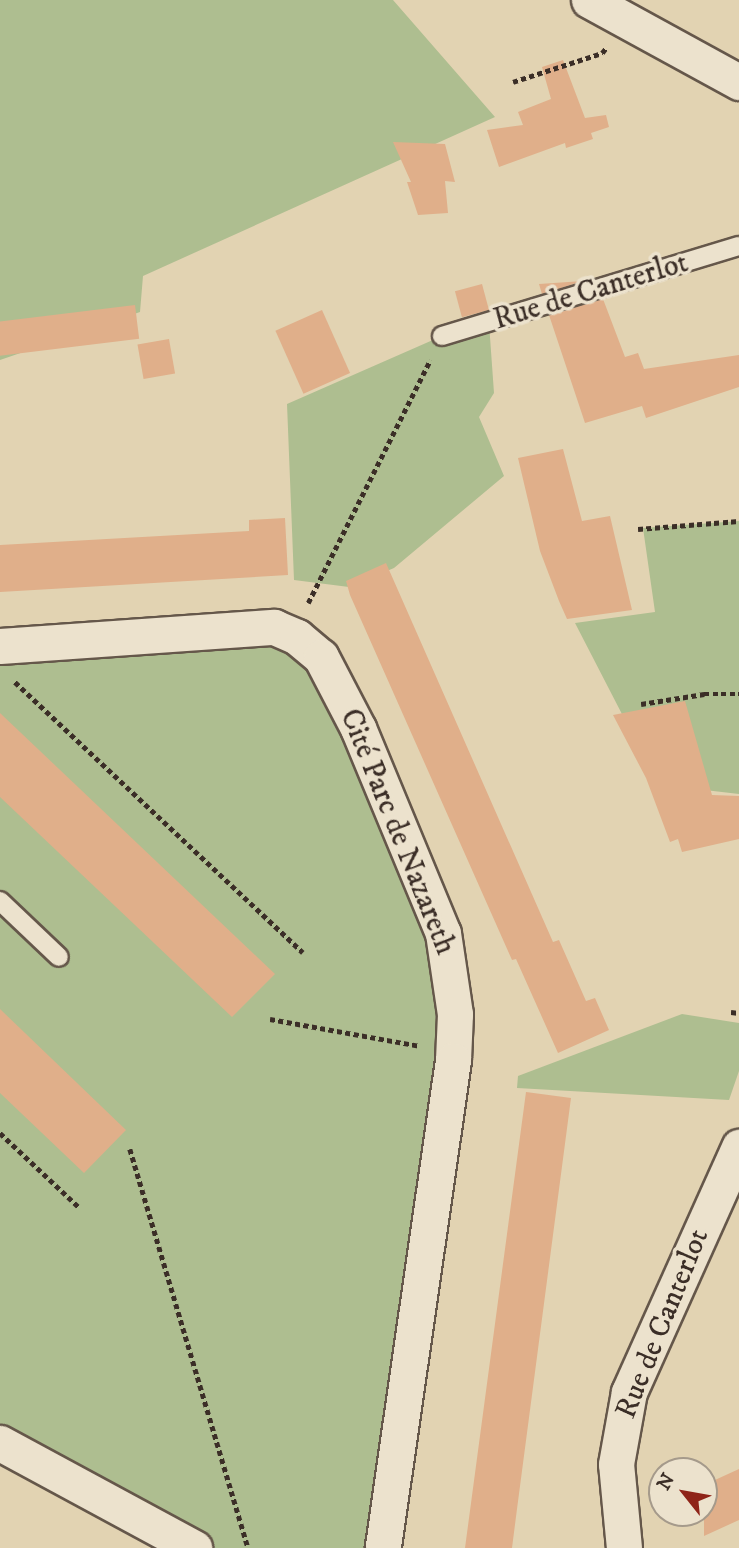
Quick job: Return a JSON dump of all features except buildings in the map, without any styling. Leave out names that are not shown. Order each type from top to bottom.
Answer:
[{"type":"street","points":[[589,0],[739,82]]},
{"type":"street","name":"Cité Parc de Nazareth","points":[[4,661],[274,627],[297,637],[321,657],[358,728],[443,933],[452,970],[454,1052],[383,1548]]},
{"type":"street","name":"Rue de Canterlot","points":[[624,1548],[616,1464],[629,1392],[739,1147]]},
{"type":"street","points":[[0,1443],[194,1548]]},
{"type":"lane","name":"Rue de Canterlot","points":[[442,336],[739,246]]},
{"type":"lane","points":[[0,901],[59,957]]},
{"type":"path","points":[[513,82],[602,53],[627,21]]},
{"type":"path","points":[[297,637],[317,582],[442,336]]},
{"type":"path","points":[[638,529],[739,521]]},
{"type":"path","points":[[4,661],[303,952]]},
{"type":"path","points":[[641,704],[704,694],[739,694]]},
{"type":"path","points":[[731,1012],[739,1013]]},
{"type":"path","points":[[270,1019],[454,1052]]},
{"type":"path","points":[[0,1133],[80,1208]]},
{"type":"path","points":[[130,1149],[248,1548]]},
{"type":"green space","points":[[0,0],[393,0],[495,117],[143,276],[140,312],[0,360]]},
{"type":"green space","points":[[489,323],[494,393],[479,417],[504,476],[394,568],[349,587],[294,580],[287,404],[442,336]]},
{"type":"green space","points":[[739,521],[739,794],[679,787],[624,718],[575,623],[655,612],[643,528]]},
{"type":"green space","points":[[297,633],[454,970],[382,1548],[193,1548],[0,1445],[0,643]]},
{"type":"green space","points":[[682,1014],[739,1023],[739,1071],[729,1100],[517,1088],[518,1076]]}]
